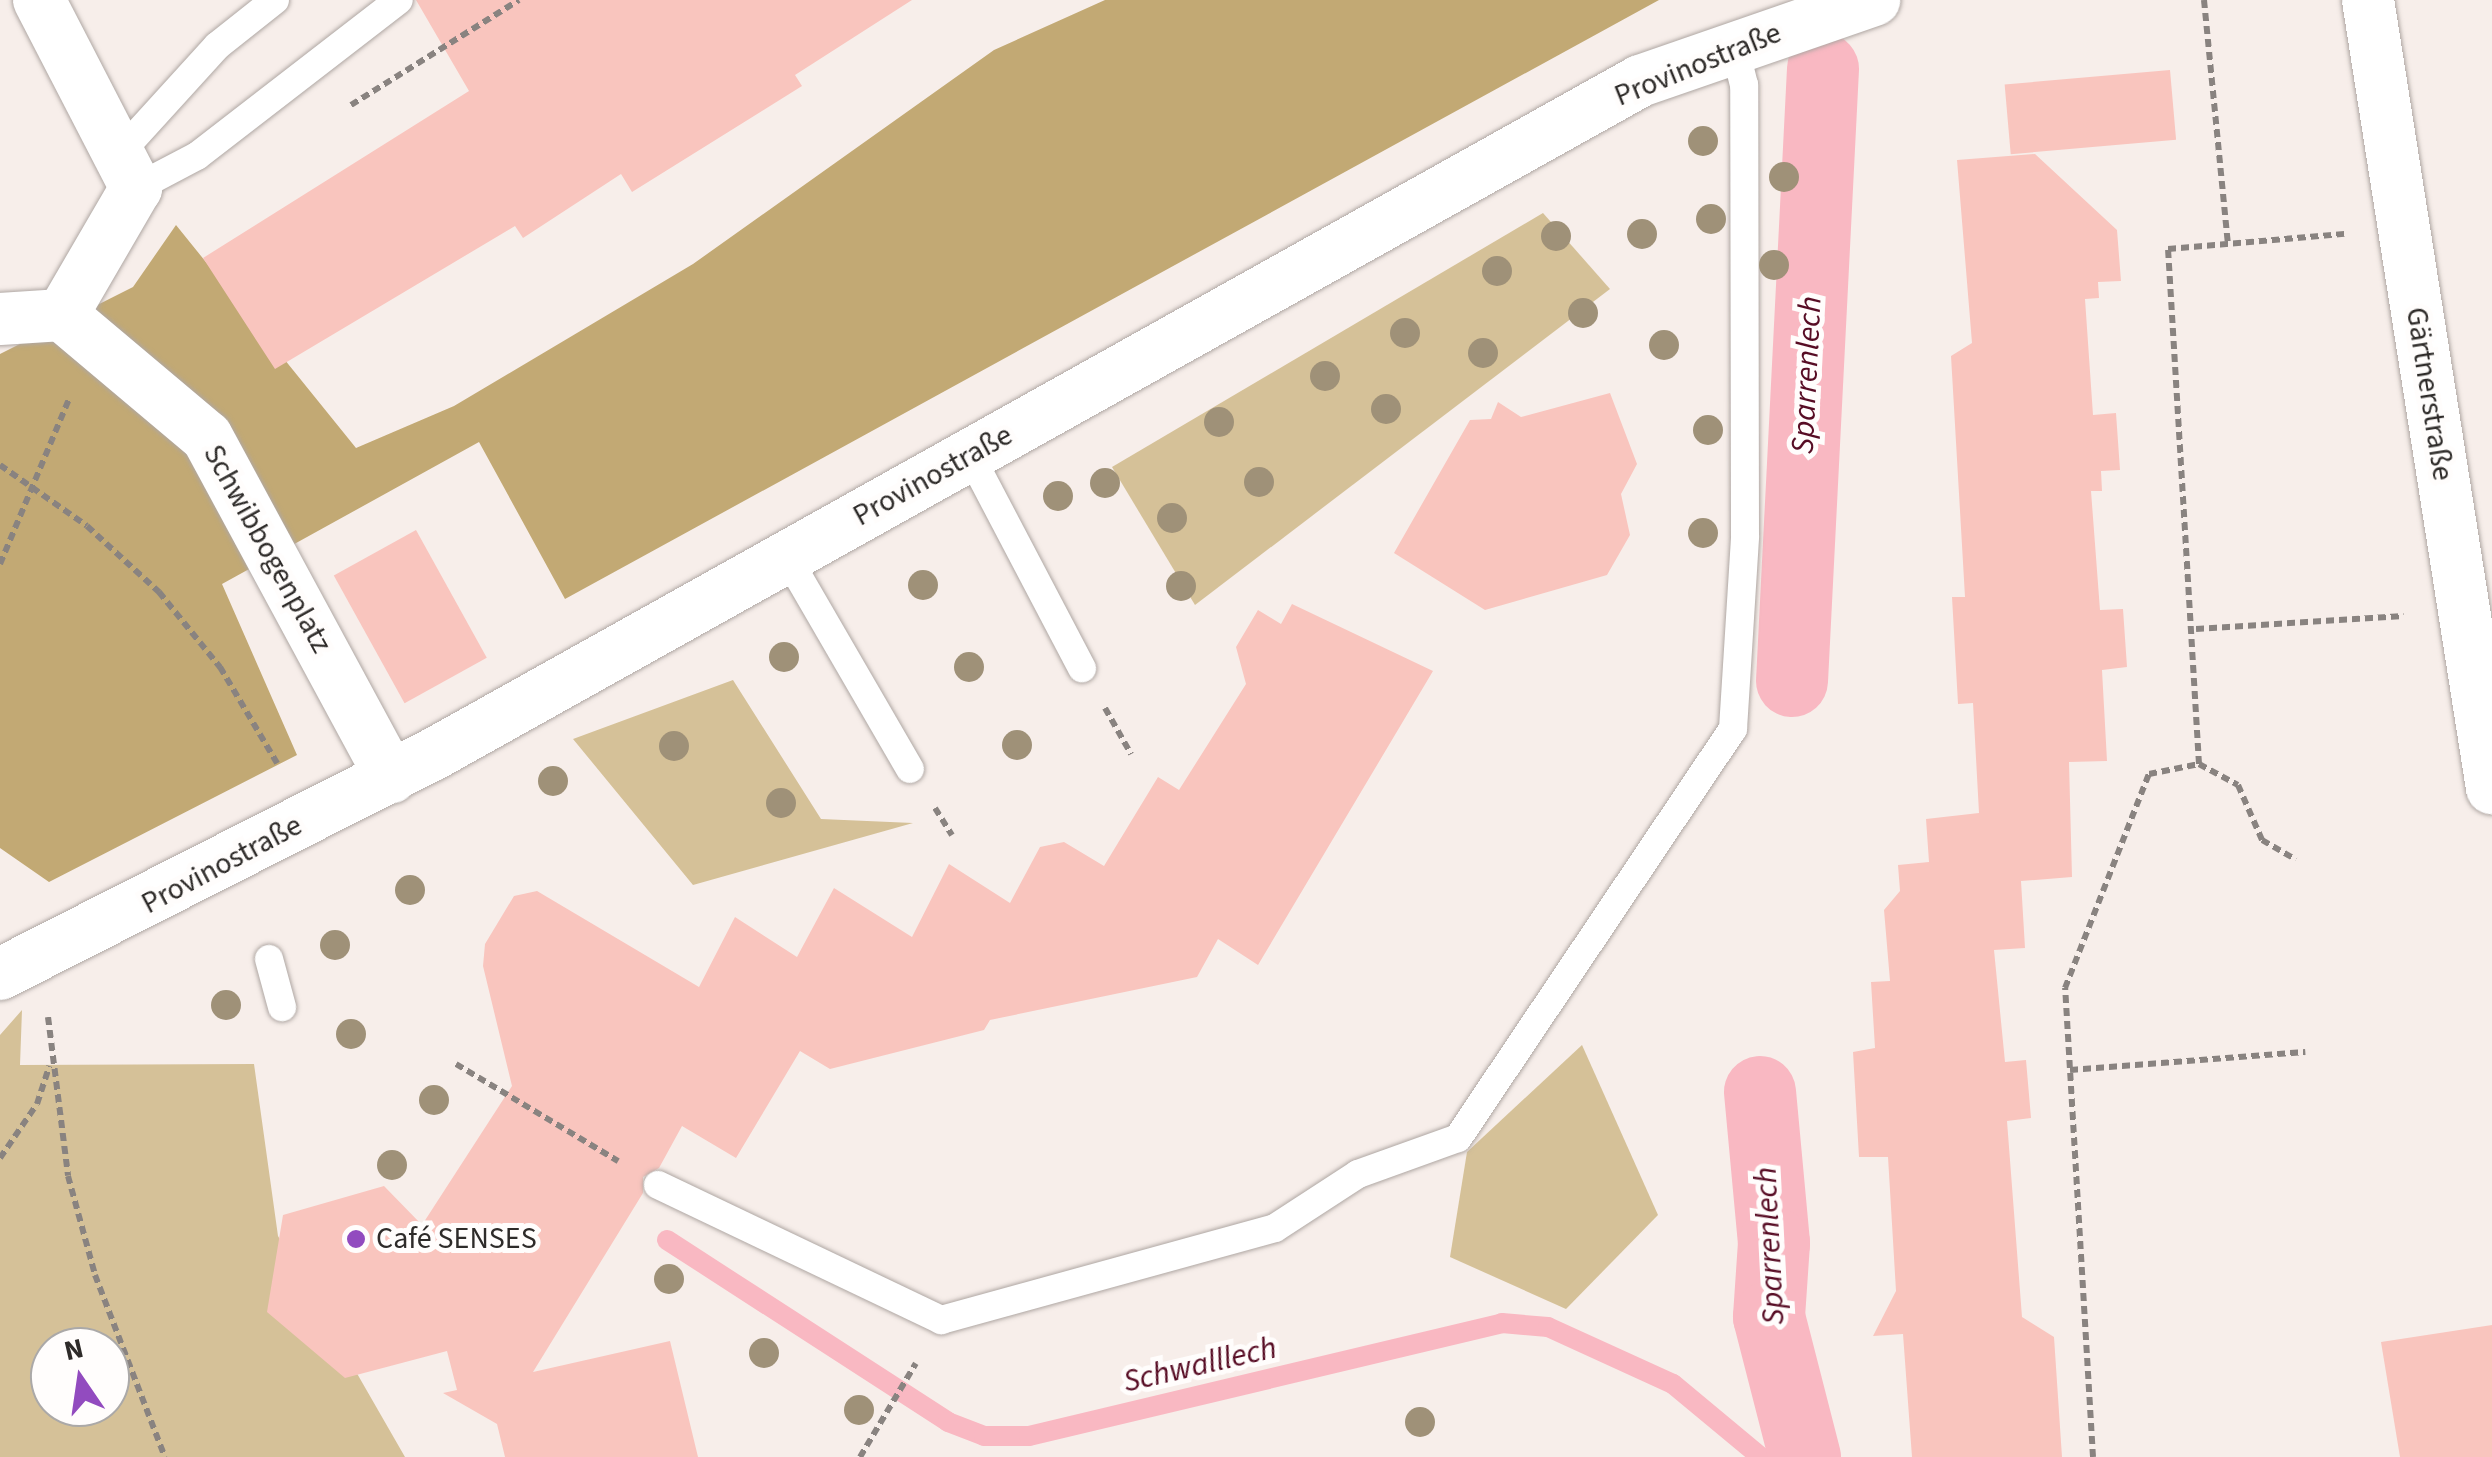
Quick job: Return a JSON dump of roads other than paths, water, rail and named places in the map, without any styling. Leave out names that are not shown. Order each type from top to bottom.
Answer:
[{"type":"street","points":[[0,319],[78,328],[126,172],[39,0]]},
{"type":"street","name":"Gärtnerstraße","points":[[2368,0],[2464,612],[2486,709],[2492,788]]},
{"type":"street","name":"Provinostraße","points":[[0,974],[391,777],[1640,82],[1867,2]]},
{"type":"street","name":"Schwibbogenplatz","points":[[78,328],[207,437],[391,777]]},
{"type":"lane","points":[[126,172],[216,46],[274,0]]},
{"type":"lane","points":[[126,172],[197,156],[399,0]]},
{"type":"lane","points":[[658,1185],[941,1320],[1275,1228],[1358,1174],[1458,1138],[1733,729],[1744,536],[1744,85],[1735,48]]},
{"type":"lane","points":[[970,455],[1082,668]]},
{"type":"lane","points":[[788,557],[910,769]]},
{"type":"lane","points":[[269,959],[282,1007]]},
{"type":"waterway","name":"Sparrenlech","points":[[1792,681],[1823,69]]},
{"type":"waterway","name":"Sparrenlech","points":[[1760,1092],[1774,1243],[1769,1317],[1805,1457]]},
{"type":"waterway","name":"Schwalllech","points":[[667,1240],[948,1422],[984,1436],[1029,1436],[1502,1323],[1548,1327],[1673,1384],[1761,1457]]},
{"type":"place","name":"Café SENSES","points":[[356,1239]]}]
